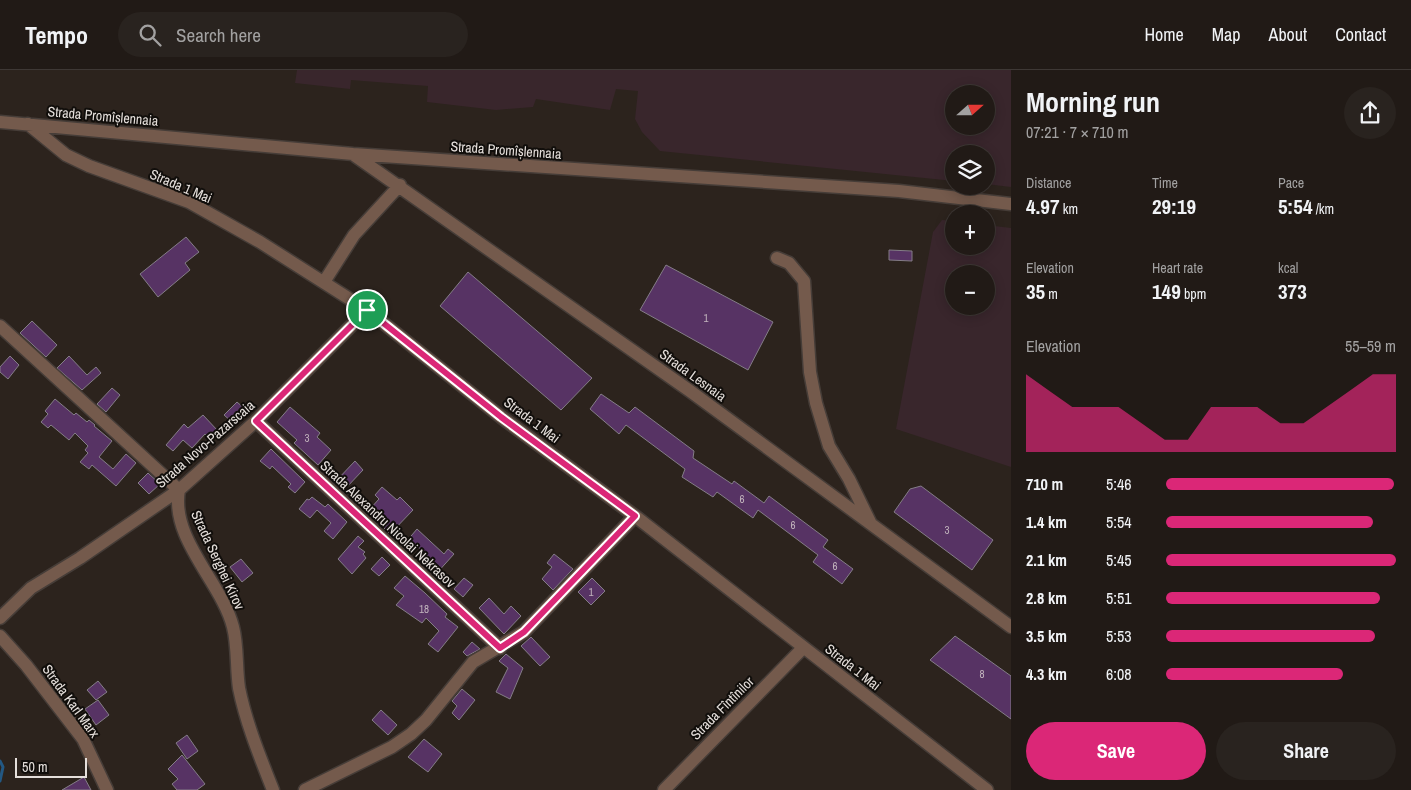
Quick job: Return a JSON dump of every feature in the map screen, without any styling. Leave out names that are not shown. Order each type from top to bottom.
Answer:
[{"type":"street","name":"Strada Promîșlennaia","points":[[0,122],[353,154],[899,191],[1011,204]]},
{"type":"street","name":"Strada 1 Mai","points":[[28,124],[66,155],[89,166],[189,202],[260,242],[367,310],[501,417],[635,516],[985,789]]},
{"type":"street","name":"Strada Lesnaia","points":[[353,154],[400,185],[690,391],[1011,628]]},
{"type":"street","points":[[324,282],[354,235],[400,185]]},
{"type":"street","points":[[777,258],[789,262],[804,281],[810,372],[816,403],[829,446],[849,479],[871,524]]},
{"type":"street","name":"Strada Novo-Pazarscaia","points":[[0,618],[31,588],[80,558],[179,490],[256,421],[367,310]]},
{"type":"street","points":[[0,326],[179,490]]},
{"type":"street","name":"Strada Alexandru Nicolai Nekrasov","points":[[256,421],[500,648]]},
{"type":"street","name":"Strada Serghei Kirov","points":[[179,490],[177,502],[186,532],[233,628],[240,688],[246,717],[273,790]]},
{"type":"street","points":[[304,790],[392,747],[411,734],[426,720],[473,662],[485,653],[500,648],[524,632],[635,516]]},
{"type":"street","name":"Strada Karl Marx","points":[[0,636],[26,665],[83,739],[107,790]]},
{"type":"street","name":"Strada Fîntînilor","points":[[664,790],[803,648]]},
{"type":"shaded area","points":[[297,70],[1011,70],[1011,187],[995,185],[995,145],[945,145],[945,180],[660,151],[642,132],[635,119],[638,91],[616,89],[610,110],[536,99],[533,107],[496,110],[427,102],[428,86],[351,80],[350,89],[295,83]]},
{"type":"shaded area","points":[[942,220],[945,220],[945,255],[995,255],[995,226],[1011,228],[1011,467],[896,429],[933,232]]},
{"type":"building","points":[[186,237],[199,252],[185,263],[190,270],[158,297],[140,274]]},
{"type":"building","points":[[889,250],[912,251],[912,261],[889,260]]},
{"type":"building","points":[[666,265],[773,322],[748,370],[640,310]]},
{"type":"building","points":[[468,272],[592,378],[561,410],[440,306]]},
{"type":"building","points":[[32,321],[57,345],[46,357],[20,333]]},
{"type":"building","points":[[10,356],[19,365],[8,379],[0,372],[0,367]]},
{"type":"building","points":[[69,356],[87,375],[96,367],[101,373],[82,390],[57,368]]},
{"type":"building","points":[[112,388],[120,395],[106,412],[97,404]]},
{"type":"building","points":[[601,394],[629,413],[635,407],[694,451],[693,458],[732,484],[734,481],[764,503],[769,496],[828,540],[823,547],[853,569],[842,584],[813,562],[818,555],[758,510],[753,518],[717,492],[713,497],[682,477],[685,469],[626,425],[619,434],[590,409]]},
{"type":"building","points":[[55,399],[74,415],[76,413],[87,422],[89,420],[112,441],[99,457],[113,469],[126,454],[136,463],[116,486],[92,465],[89,469],[80,462],[88,453],[85,450],[88,446],[75,433],[69,440],[51,425],[48,428],[41,422],[48,414],[45,411]]},
{"type":"building","points":[[237,402],[245,409],[232,422],[224,415]]},
{"type":"building","points":[[290,407],[320,433],[317,437],[331,450],[318,465],[294,443],[297,440],[277,422]]},
{"type":"building","points":[[203,415],[218,431],[210,439],[205,434],[192,448],[183,440],[173,451],[166,445],[184,424],[188,428]]},
{"type":"building","points":[[271,449],[305,482],[295,493],[288,487],[291,484],[272,466],[270,469],[260,461]]},
{"type":"building","points":[[355,461],[363,470],[345,489],[336,481]]},
{"type":"building","points":[[148,473],[160,484],[149,494],[138,483]]},
{"type":"building","points":[[921,486],[993,540],[972,570],[894,512],[910,489]]},
{"type":"building","points":[[382,487],[397,500],[400,497],[413,510],[390,534],[384,528],[387,525],[369,510],[379,499],[375,495]]},
{"type":"building","points":[[312,497],[325,507],[328,504],[347,522],[333,539],[324,531],[331,523],[317,510],[310,518],[299,509],[307,499],[309,500]]},
{"type":"building","points":[[417,529],[444,554],[448,549],[454,554],[436,574],[427,565],[432,560],[416,545],[413,549],[406,542]]},
{"type":"building","points":[[358,536],[364,541],[358,547],[365,552],[363,554],[366,558],[352,574],[338,559]]},
{"type":"building","points":[[554,554],[573,569],[553,590],[542,579],[552,567],[547,563]]},
{"type":"building","points":[[382,557],[390,565],[379,576],[371,569]]},
{"type":"building","points":[[241,559],[253,573],[242,582],[230,567]]},
{"type":"building","points":[[405,576],[447,614],[445,617],[458,627],[438,652],[428,644],[439,631],[426,618],[422,623],[396,605],[404,596],[394,588]]},
{"type":"building","points":[[464,578],[473,585],[463,597],[454,589]]},
{"type":"building","points":[[592,578],[605,591],[591,605],[578,592]]},
{"type":"building","points":[[489,598],[504,614],[511,606],[521,616],[504,634],[479,608]]},
{"type":"building","points":[[955,636],[1011,676],[1011,719],[930,660]]},
{"type":"building","points":[[531,637],[550,657],[540,666],[521,646]]},
{"type":"building","points":[[472,642],[480,649],[467,656],[463,652]]},
{"type":"building","points":[[506,654],[523,668],[510,699],[496,692],[508,668],[499,661]]},
{"type":"building","points":[[98,681],[107,692],[96,700],[87,690]]},
{"type":"building","points":[[462,689],[475,700],[459,720],[452,713],[457,706],[452,701]]},
{"type":"building","points":[[98,700],[109,715],[96,725],[85,709]]},
{"type":"building","points":[[381,710],[397,725],[388,735],[372,720]]},
{"type":"building","points":[[187,735],[198,751],[187,759],[176,743]]},
{"type":"building","points":[[424,739],[442,754],[428,772],[408,757]]},
{"type":"building","points":[[182,755],[205,784],[197,790],[177,790],[172,784],[178,779],[168,769]]},
{"type":"building","points":[[84,777],[91,790],[62,790]]},
{"type":"waterway","points":[[0,761],[3,767],[0,781]]},
{"type":"route","points":[[367,310],[501,417],[635,516],[524,632],[500,648],[256,421],[367,310]]}]
